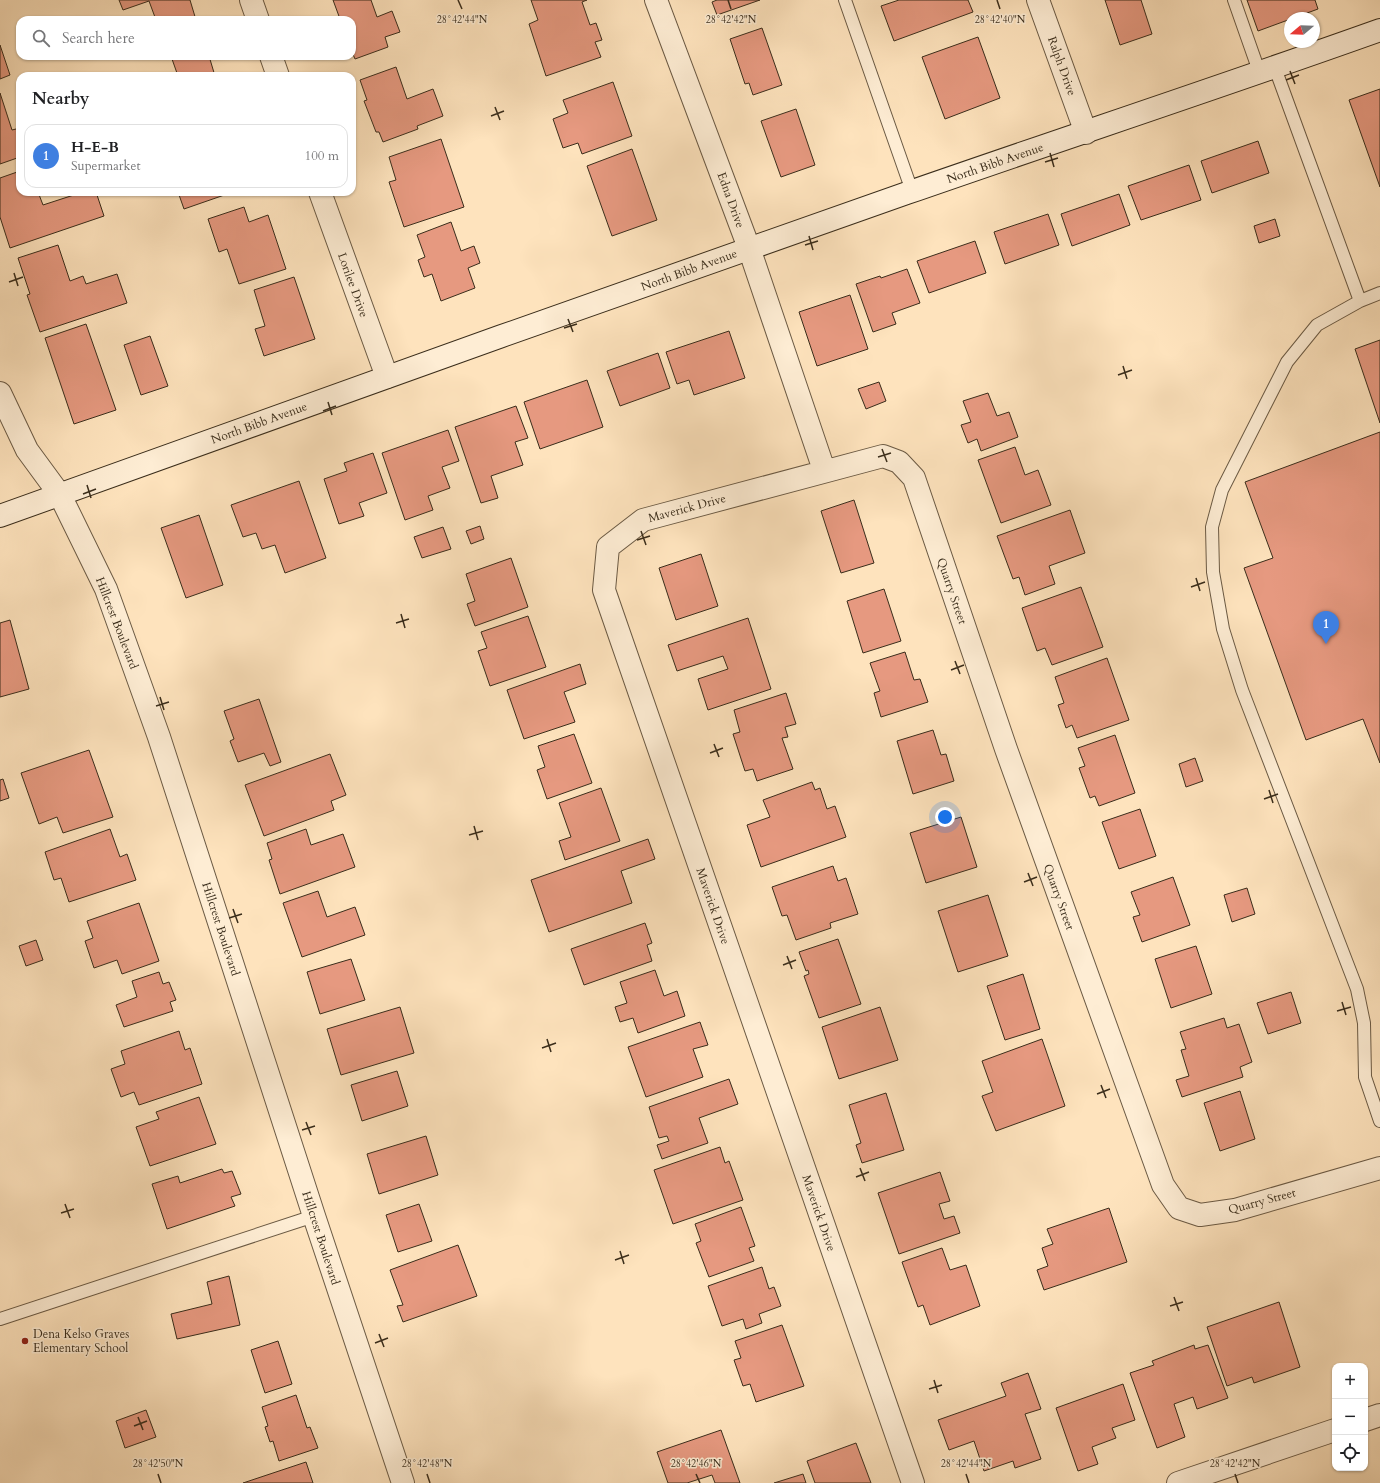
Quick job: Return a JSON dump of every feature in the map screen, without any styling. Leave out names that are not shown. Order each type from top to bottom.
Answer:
[{"type":"street","points":[[251,0],[257,16]]},
{"type":"street","name":"Edna Drive","points":[[656,0],[749,248],[824,470]]},
{"type":"street","name":"Ralph Drive","points":[[1038,0],[1086,133]]},
{"type":"street","name":"North Bibb Avenue","points":[[0,516],[749,248],[912,191],[1267,71],[1380,30]]},
{"type":"street","points":[[272,60],[277,72]]},
{"type":"street","name":"Lorilee Drive","points":[[321,196],[387,377]]},
{"type":"street","name":"Hillcrest Boulevard","points":[[0,393],[27,450],[60,495],[106,590],[159,737],[314,1216],[403,1483]]},
{"type":"street","name":"Quarry Street","points":[[824,470],[883,456],[900,462],[914,478],[1006,749],[1163,1185],[1179,1208],[1200,1215],[1235,1210],[1380,1168]]},
{"type":"street","name":"Maverick Drive","points":[[824,470],[643,520],[608,548],[604,590],[913,1483]]},
{"type":"street","points":[[1368,1419],[1380,1414]]},
{"type":"street","points":[[1178,1483],[1332,1431]]},
{"type":"lane","points":[[845,0],[912,191]]},
{"type":"lane","points":[[1234,0],[1267,71],[1360,300]]},
{"type":"lane","points":[[1380,293],[1360,300],[1317,325],[1287,362],[1222,490],[1212,527],[1213,572],[1223,629],[1242,690],[1357,989],[1364,1023],[1365,1077],[1380,1121]]},
{"type":"lane","points":[[0,1319],[314,1216]]},
{"type":"building","points":[[119,0],[190,0],[195,16],[155,16],[149,1],[123,10]]},
{"type":"building","points":[[333,0],[371,0],[377,17],[392,11],[400,32],[385,37],[388,47],[356,59],[356,16],[339,16]]},
{"type":"building","points":[[531,0],[587,0],[582,2],[590,25],[596,23],[602,40],[595,42],[601,57],[546,76],[529,24],[538,20]]},
{"type":"building","points":[[717,0],[760,0],[717,15],[712,2]]},
{"type":"building","points":[[899,0],[968,0],[973,12],[894,41],[881,6]]},
{"type":"building","points":[[1105,0],[1141,0],[1152,34],[1120,45]]},
{"type":"building","points":[[1247,0],[1315,0],[1318,9],[1310,12],[1284,12],[1284,21],[1258,31]]},
{"type":"building","points":[[762,28],[782,85],[753,95],[749,83],[745,84],[730,39]]},
{"type":"building","points":[[978,37],[1000,98],[945,119],[922,57]]},
{"type":"building","points":[[0,45],[10,75],[0,79]]},
{"type":"building","points":[[172,60],[210,60],[214,72],[177,72]]},
{"type":"building","points":[[396,67],[407,99],[433,89],[443,116],[417,126],[418,129],[383,142],[379,132],[376,132],[364,101],[367,100],[360,80]]},
{"type":"building","points":[[613,82],[632,136],[582,154],[578,143],[563,148],[553,119],[568,113],[563,100]]},
{"type":"building","points":[[1380,89],[1380,187],[1349,100]]},
{"type":"building","points":[[0,93],[12,130],[16,129],[16,158],[0,164]]},
{"type":"building","points":[[796,109],[815,165],[781,177],[761,121]]},
{"type":"building","points":[[441,139],[464,207],[404,227],[389,182],[396,180],[389,157]]},
{"type":"building","points":[[1258,141],[1269,173],[1212,193],[1201,161]]},
{"type":"building","points":[[632,149],[657,220],[612,236],[587,166]]},
{"type":"building","points":[[1189,165],[1201,200],[1141,220],[1128,186]]},
{"type":"building","points":[[16,172],[16,196],[40,196],[43,205],[71,196],[97,196],[104,216],[10,248],[0,217],[0,178]]},
{"type":"building","points":[[1119,194],[1130,225],[1072,246],[1061,214]]},
{"type":"building","points":[[179,196],[221,196],[184,209]]},
{"type":"building","points":[[244,207],[249,222],[268,215],[286,269],[239,284],[227,249],[219,252],[208,219]]},
{"type":"building","points":[[1048,214],[1059,245],[1005,264],[994,232]]},
{"type":"building","points":[[1275,219],[1280,236],[1259,243],[1254,226]]},
{"type":"building","points":[[451,222],[461,251],[474,246],[480,263],[468,268],[475,288],[441,301],[432,274],[424,277],[418,260],[425,257],[417,235]]},
{"type":"building","points":[[975,241],[986,273],[929,293],[917,261]]},
{"type":"building","points":[[58,245],[70,281],[83,276],[86,284],[117,274],[127,303],[40,332],[27,295],[30,294],[18,258]]},
{"type":"building","points":[[907,269],[920,303],[892,313],[896,324],[873,332],[856,284],[880,276],[881,278]]},
{"type":"building","points":[[294,277],[315,339],[264,356],[255,329],[265,326],[254,290]]},
{"type":"building","points":[[850,295],[868,349],[817,366],[799,312]]},
{"type":"building","points":[[86,324],[116,410],[74,424],[45,338]]},
{"type":"building","points":[[729,331],[745,378],[694,395],[689,380],[677,384],[666,352]]},
{"type":"building","points":[[150,336],[168,386],[141,395],[124,345]]},
{"type":"building","points":[[1380,340],[1380,423],[1355,349]]},
{"type":"building","points":[[658,353],[670,388],[620,406],[607,371]]},
{"type":"building","points":[[587,380],[603,427],[540,449],[524,402]]},
{"type":"building","points":[[879,382],[886,401],[866,409],[858,389]]},
{"type":"building","points":[[988,393],[997,416],[1009,412],[1018,437],[981,451],[977,439],[968,443],[961,425],[971,422],[963,401]]},
{"type":"building","points":[[516,406],[528,438],[515,442],[523,465],[491,476],[498,498],[481,503],[455,427]]},
{"type":"building","points":[[448,430],[459,461],[442,467],[450,488],[428,496],[433,510],[405,520],[382,453]]},
{"type":"building","points":[[1380,432],[1380,763],[1363,719],[1306,740],[1244,568],[1273,558],[1245,482]]},
{"type":"building","points":[[1015,447],[1025,475],[1038,470],[1051,505],[1001,523],[978,460]]},
{"type":"building","points":[[373,453],[387,493],[359,503],[364,516],[339,524],[324,479],[347,471],[344,463]]},
{"type":"building","points":[[299,481],[326,558],[285,573],[275,545],[262,549],[256,533],[243,537],[231,505]]},
{"type":"building","points":[[854,500],[874,563],[841,573],[821,511]]},
{"type":"building","points":[[1070,510],[1085,553],[1049,566],[1055,584],[1025,595],[1019,577],[1013,579],[997,536]]},
{"type":"building","points":[[199,515],[223,585],[186,598],[161,528]]},
{"type":"building","points":[[480,526],[484,539],[471,544],[466,531]]},
{"type":"building","points":[[443,527],[451,549],[422,558],[414,537]]},
{"type":"building","points":[[701,554],[718,606],[676,620],[659,568]]},
{"type":"building","points":[[511,558],[528,607],[475,626],[467,604],[475,601],[466,574]]},
{"type":"building","points":[[1081,587],[1103,647],[1052,665],[1045,648],[1037,651],[1022,608]]},
{"type":"building","points":[[884,589],[901,641],[863,653],[847,601]]},
{"type":"building","points":[[528,616],[546,667],[490,686],[478,651],[487,648],[481,632]]},
{"type":"building","points":[[748,618],[771,689],[708,710],[698,679],[728,669],[723,656],[677,671],[668,645]]},
{"type":"building","points":[[10,620],[29,689],[0,697],[0,623]]},
{"type":"building","points":[[905,652],[914,680],[920,679],[928,702],[881,717],[874,693],[880,691],[870,663]]},
{"type":"building","points":[[1107,658],[1129,720],[1077,738],[1072,725],[1066,728],[1058,705],[1064,703],[1055,677]]},
{"type":"building","points":[[580,664],[586,684],[564,692],[575,722],[524,739],[507,690]]},
{"type":"building","points":[[786,693],[796,724],[785,727],[788,737],[782,738],[793,769],[757,781],[753,769],[745,771],[733,734],[740,732],[734,710]]},
{"type":"building","points":[[259,699],[281,762],[270,766],[264,753],[238,762],[230,741],[234,739],[224,711]]},
{"type":"building","points":[[933,730],[941,755],[946,754],[954,781],[913,794],[897,741]]},
{"type":"building","points":[[574,734],[592,783],[547,799],[537,770],[545,767],[538,746]]},
{"type":"building","points":[[1115,735],[1135,793],[1099,806],[1095,796],[1090,798],[1079,768],[1085,766],[1078,748]]},
{"type":"building","points":[[89,750],[113,817],[63,833],[57,817],[39,824],[21,773]]},
{"type":"building","points":[[330,754],[346,795],[331,801],[334,810],[264,836],[245,785]]},
{"type":"building","points":[[1195,758],[1203,781],[1186,787],[1179,764]]},
{"type":"building","points":[[3,779],[9,798],[0,801],[0,780]]},
{"type":"building","points":[[812,782],[815,790],[820,788],[827,809],[835,806],[846,837],[761,867],[747,825],[770,817],[763,800]]},
{"type":"building","points":[[601,788],[620,841],[565,860],[559,841],[571,837],[559,803]]},
{"type":"building","points":[[1140,809],[1156,856],[1119,869],[1102,822]]},
{"type":"building","points":[[961,817],[977,867],[926,883],[910,833]]},
{"type":"building","points":[[110,829],[120,857],[127,854],[136,880],[69,902],[61,878],[54,880],[45,852]]},
{"type":"building","points":[[306,829],[311,845],[343,834],[355,867],[280,894],[269,860],[272,859],[267,843]]},
{"type":"building","points":[[648,839],[655,859],[621,871],[632,903],[549,932],[531,880]]},
{"type":"building","points":[[833,866],[838,881],[846,878],[858,914],[830,923],[831,928],[796,940],[787,915],[782,916],[772,887]]},
{"type":"building","points":[[1173,877],[1190,925],[1142,942],[1133,917],[1140,915],[1131,892]]},
{"type":"building","points":[[1247,888],[1255,914],[1232,922],[1224,895]]},
{"type":"building","points":[[318,891],[327,917],[355,907],[365,935],[302,957],[283,903]]},
{"type":"building","points":[[988,895],[1008,956],[958,972],[938,911]]},
{"type":"building","points":[[139,903],[159,961],[122,974],[117,960],[94,968],[85,941],[93,938],[87,921]]},
{"type":"building","points":[[645,923],[652,943],[647,945],[652,961],[584,985],[571,949]]},
{"type":"building","points":[[838,939],[861,1004],[819,1018],[804,976],[809,974],[808,970],[806,971],[799,952]]},
{"type":"building","points":[[36,940],[43,960],[26,966],[19,946]]},
{"type":"building","points":[[1196,946],[1212,994],[1171,1008],[1155,959]]},
{"type":"building","points":[[351,959],[365,1000],[320,1014],[307,972]]},
{"type":"building","points":[[655,970],[664,996],[677,991],[685,1016],[638,1033],[633,1018],[620,1022],[615,1007],[627,1003],[620,982]]},
{"type":"building","points":[[159,972],[163,984],[169,982],[176,1000],[170,1002],[173,1011],[124,1027],[116,1005],[137,997],[132,981]]},
{"type":"building","points":[[1023,974],[1040,1029],[1005,1040],[987,986]]},
{"type":"building","points":[[1291,992],[1301,1023],[1268,1034],[1257,1003]]},
{"type":"building","points":[[400,1007],[414,1053],[341,1075],[327,1029]]},
{"type":"building","points":[[880,1007],[898,1060],[839,1079],[822,1027]]},
{"type":"building","points":[[1224,1018],[1227,1028],[1239,1024],[1252,1062],[1240,1067],[1243,1077],[1182,1097],[1176,1080],[1189,1076],[1181,1050],[1186,1049],[1180,1032]]},
{"type":"building","points":[[700,1022],[708,1045],[693,1049],[703,1077],[646,1097],[628,1047]]},
{"type":"building","points":[[179,1031],[185,1050],[190,1048],[202,1084],[139,1105],[134,1092],[121,1097],[111,1069],[125,1064],[121,1051]]},
{"type":"building","points":[[1042,1039],[1065,1106],[996,1131],[982,1096],[993,1092],[982,1061]]},
{"type":"building","points":[[397,1071],[408,1106],[362,1121],[351,1085]]},
{"type":"building","points":[[729,1079],[738,1104],[699,1118],[708,1143],[662,1159],[657,1145],[669,1141],[667,1136],[659,1138],[649,1107]]},
{"type":"building","points":[[1240,1091],[1255,1139],[1220,1151],[1204,1103]]},
{"type":"building","points":[[886,1093],[904,1150],[862,1163],[856,1145],[861,1143],[849,1105]]},
{"type":"building","points":[[199,1097],[216,1144],[150,1166],[136,1127],[159,1119],[156,1112]]},
{"type":"building","points":[[426,1136],[438,1175],[379,1194],[367,1154]]},
{"type":"building","points":[[720,1147],[725,1163],[729,1161],[743,1200],[673,1224],[654,1170]]},
{"type":"building","points":[[222,1169],[224,1173],[232,1171],[241,1194],[231,1197],[235,1206],[167,1229],[152,1184],[178,1176],[180,1183]]},
{"type":"building","points":[[940,1172],[950,1201],[939,1204],[944,1219],[954,1216],[960,1233],[899,1254],[878,1193]]},
{"type":"building","points":[[419,1204],[432,1241],[398,1252],[386,1215]]},
{"type":"building","points":[[741,1207],[755,1246],[749,1248],[754,1261],[709,1277],[696,1243],[701,1241],[695,1224]]},
{"type":"building","points":[[1109,1208],[1127,1262],[1044,1290],[1037,1270],[1048,1266],[1042,1248],[1053,1244],[1047,1229]]},
{"type":"building","points":[[458,1245],[477,1296],[403,1322],[397,1306],[403,1305],[390,1270]]},
{"type":"building","points":[[942,1248],[950,1270],[966,1265],[980,1306],[930,1325],[923,1305],[918,1307],[902,1262]]},
{"type":"building","points":[[762,1267],[769,1289],[774,1287],[781,1306],[759,1314],[762,1323],[746,1329],[743,1319],[722,1326],[708,1286]]},
{"type":"building","points":[[229,1276],[240,1325],[177,1339],[171,1314],[212,1304],[207,1282]]},
{"type":"building","points":[[1279,1302],[1300,1367],[1254,1383],[1252,1377],[1227,1386],[1207,1327]]},
{"type":"building","points":[[782,1325],[804,1386],[756,1402],[750,1384],[743,1386],[734,1360],[741,1358],[735,1341]]},
{"type":"building","points":[[278,1341],[292,1384],[265,1393],[251,1350]]},
{"type":"building","points":[[1194,1345],[1195,1349],[1208,1345],[1228,1398],[1197,1409],[1193,1397],[1174,1404],[1185,1437],[1157,1448],[1130,1373],[1154,1365],[1152,1361]]},
{"type":"building","points":[[1028,1373],[1041,1409],[1025,1414],[1041,1459],[1015,1468],[1013,1461],[984,1471],[974,1441],[949,1450],[938,1420],[1006,1396],[1001,1383]]},
{"type":"building","points":[[1123,1384],[1135,1420],[1112,1428],[1116,1438],[1092,1447],[1098,1464],[1078,1471],[1056,1408]]},
{"type":"building","points":[[296,1395],[307,1428],[310,1427],[318,1448],[279,1461],[273,1441],[270,1442],[265,1427],[268,1426],[262,1407]]},
{"type":"building","points":[[146,1410],[156,1437],[125,1448],[116,1421]]},
{"type":"building","points":[[721,1430],[740,1483],[715,1483],[712,1475],[687,1483],[668,1483],[657,1452]]},
{"type":"building","points":[[856,1443],[871,1483],[815,1483],[807,1461]]},
{"type":"building","points":[[306,1462],[313,1483],[243,1483]]},
{"type":"building","points":[[803,1474],[806,1483],[774,1483]]},
{"type":"place","name":"H-E-B","points":[[1326,644]]},
{"type":"place","name":"Dena Kelso Graves Elementary School","points":[[25,1341]]}]
